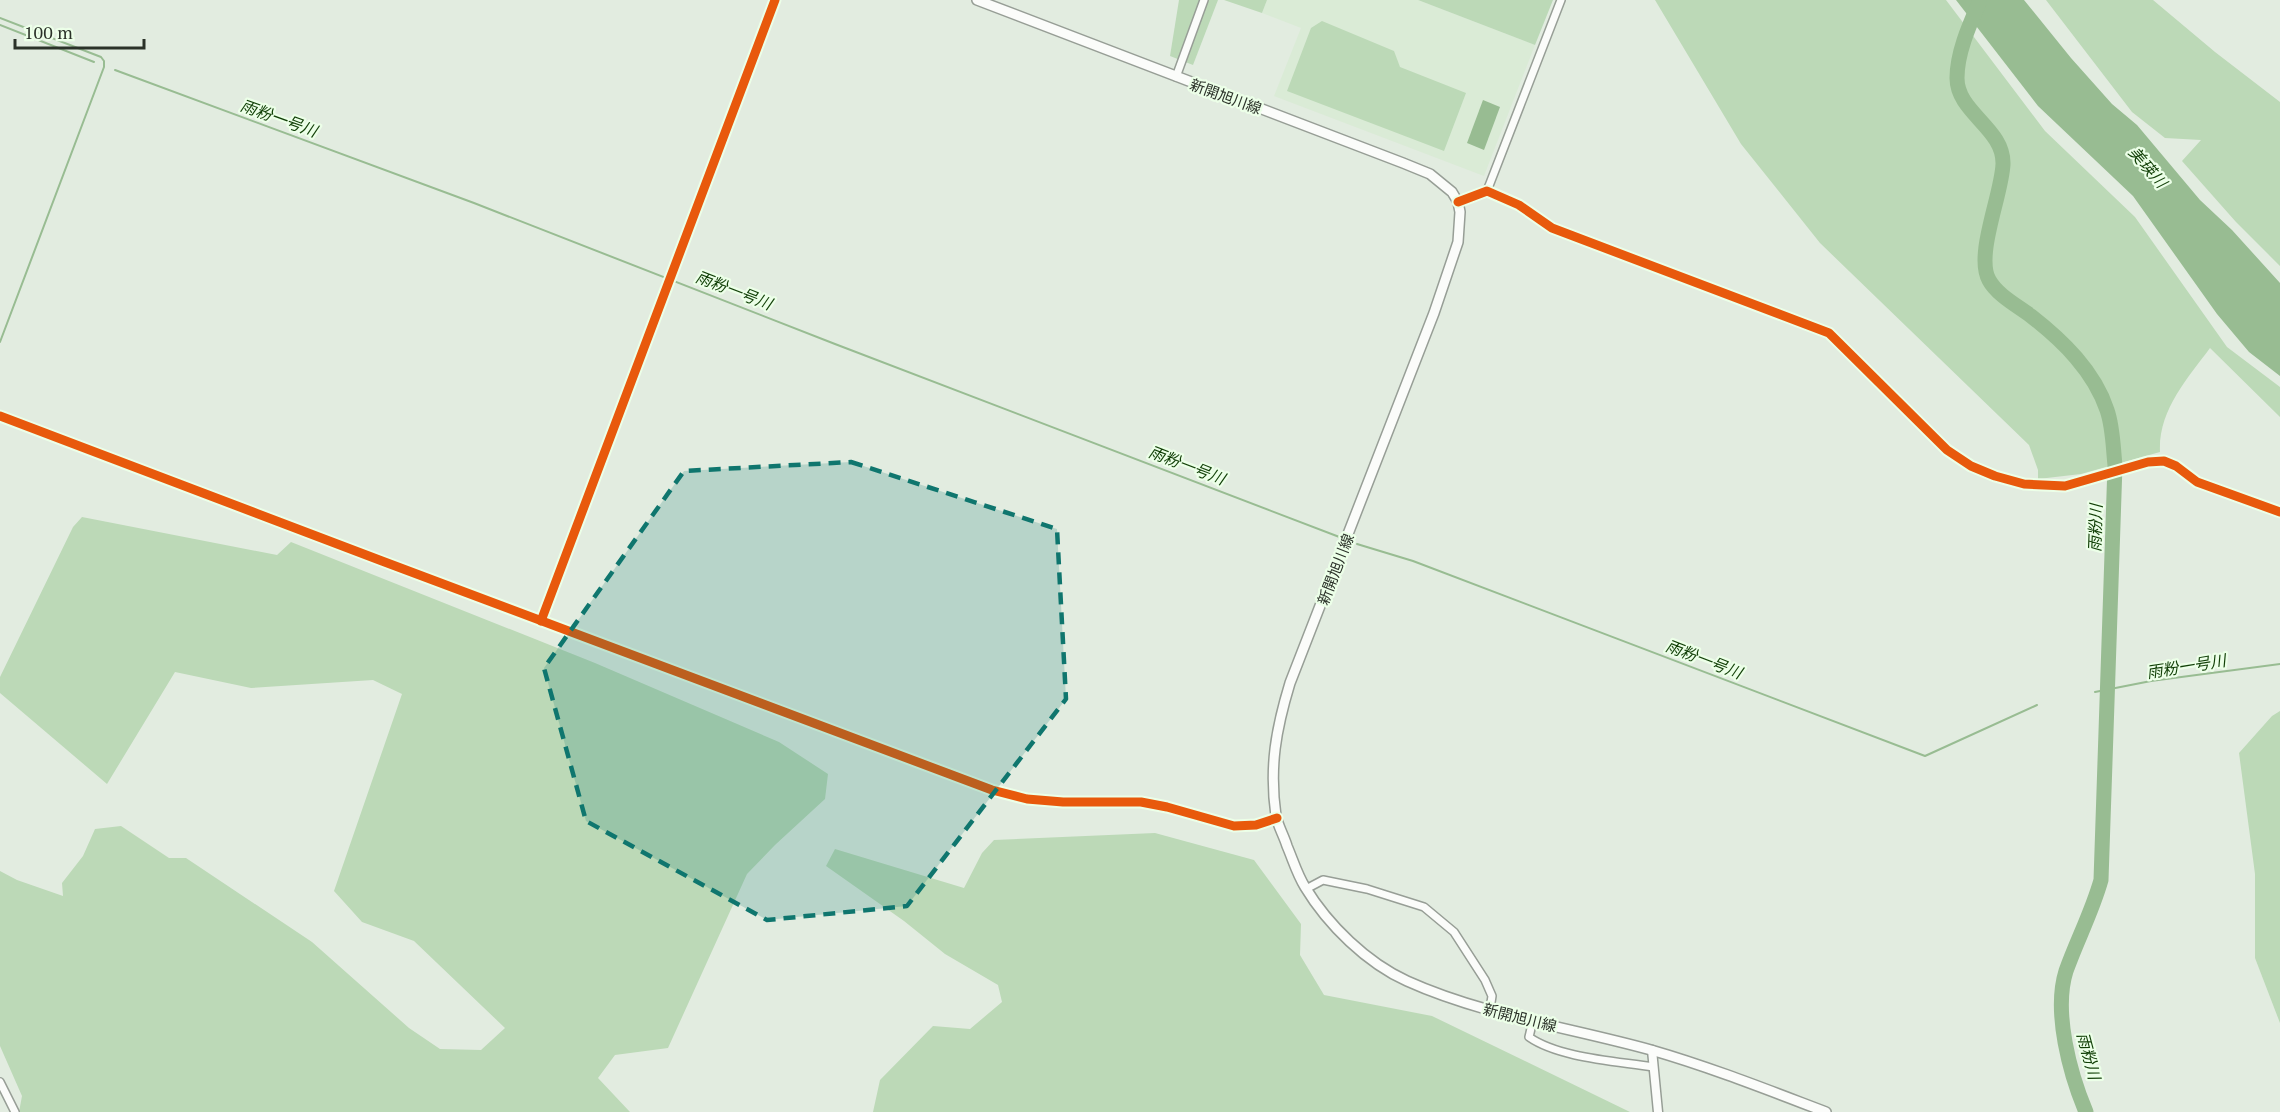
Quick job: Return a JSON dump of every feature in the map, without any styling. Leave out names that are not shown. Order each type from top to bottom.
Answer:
[{"type":"main road","name":"新開旭川線","points":[[977,0],[1430,174],[1452,192],[1458,202],[1461,223],[1458,242],[1434,313],[1290,682],[1279,719],[1273,772],[1277,818],[1296,871],[1306,889],[1341,933],[1383,968],[1406,981],[1446,997],[1652,1050],[1826,1112]]},
{"type":"street","points":[[541,621],[775,0]]},
{"type":"street","points":[[1176,77],[1204,0]]},
{"type":"street","points":[[1487,191],[1561,0]]},
{"type":"street","points":[[1458,202],[1487,191],[1519,205],[1552,228],[1829,333],[1943,445],[1971,466],[1995,476],[2024,484],[2050,486],[2073,484],[2148,462],[2164,461],[2176,466],[2197,482],[2280,512]]},
{"type":"street","points":[[0,416],[992,790],[1019,797],[1063,802],[1141,802],[1234,826],[1256,825],[1277,818]]},
{"type":"street","points":[[1306,889],[1323,880],[1367,889],[1424,908],[1454,932],[1492,996],[1491,1009]]},
{"type":"street","points":[[1533,1020],[1529,1037],[1540,1045],[1564,1052],[1653,1067]]},
{"type":"street","points":[[1652,1050],[1658,1112]]},
{"type":"street","points":[[1,1089],[15,1112]]},
{"type":"highlighted area","points":[[851,462],[1057,529],[1066,699],[907,906],[767,920],[586,821],[544,668],[684,471]]},
{"type":"shaded area","points":[[1179,0],[1218,0],[1193,65],[1170,56]]},
{"type":"shaded area","points":[[1224,0],[1267,0],[1262,13]]},
{"type":"shaded area","points":[[1267,0],[1418,0],[1535,45],[1484,176],[1274,96],[1301,28],[1262,13]]},
{"type":"shaded area","points":[[1418,0],[1553,0],[1535,45]]},
{"type":"shaded area","points":[[1655,0],[1946,0],[2045,131],[2135,217],[2227,347],[2280,387],[2280,417],[2210,348],[2169,409],[2161,437],[2160,452],[2081,474],[2038,479],[2038,470],[2029,445],[1820,243],[1741,144]]},
{"type":"shaded area","points":[[2046,0],[2153,0],[2280,102],[2280,266],[2236,222],[2182,161],[2201,140],[2165,138],[2132,112]]},
{"type":"shaded area","points":[[1322,21],[1394,51],[1400,67],[1466,93],[1444,151],[1287,91],[1311,28]]},
{"type":"shaded area","points":[[82,517],[277,555],[291,542],[595,663],[779,742],[828,774],[825,799],[747,874],[668,1048],[615,1055],[598,1078],[630,1112],[19,1112],[22,1096],[0,1046],[0,871],[17,880],[63,896],[62,883],[83,856],[95,829],[121,826],[169,858],[186,858],[312,942],[409,1028],[440,1049],[481,1050],[505,1028],[414,941],[362,922],[334,891],[402,694],[373,680],[251,688],[175,672],[107,784],[0,693],[0,677],[73,527]]},
{"type":"shaded area","points":[[2280,711],[2280,1023],[2255,958],[2255,874],[2239,753],[2272,716]]},
{"type":"shaded area","points":[[1155,833],[1254,860],[1301,924],[1300,955],[1324,995],[1432,1016],[1630,1112],[873,1112],[880,1080],[933,1026],[970,1029],[1002,1002],[998,985],[945,954],[904,921],[826,866],[835,849],[964,888],[982,853],[994,840]]},
{"type":"water","name":"美瑛川","points":[[1956,0],[2024,0],[2112,104],[2137,125],[2200,200],[2232,230],[2280,283],[2280,376],[2249,352],[2217,314],[2133,196],[2038,106]]},
{"type":"water","points":[[1483,100],[1500,107],[1484,150],[1467,143]]},
{"type":"waterway","name":"雨粉川","points":[[1979,3],[1961,49],[1957,78],[1964,101],[1989,130],[2001,151],[2002,177],[1985,256],[1989,280],[1997,291],[2066,346],[2086,370],[2107,410],[2115,465],[2101,880],[2066,971],[2061,1005],[2069,1061],[2086,1112]]},
{"type":"waterway","points":[[0,18],[101,57],[104,61],[104,67],[0,342]]},
{"type":"waterway","name":"雨粉一号川","points":[[0,25],[94,62]]},
{"type":"waterway","name":"雨粉一号川","points":[[115,70],[474,203],[1342,538]]},
{"type":"waterway","name":"雨粉一号川","points":[[1357,544],[1413,561],[1925,756],[2037,705]]},
{"type":"waterway","name":"雨粉一号川","points":[[2095,692],[2151,681],[2280,664]]},
{"type":"cycle path","points":[[541,621],[775,0]]},
{"type":"cycle path","points":[[1458,202],[1487,191],[1519,205],[1552,228],[1829,333],[1947,450],[1971,466],[1995,476],[2024,484],[2065,486],[2148,462],[2164,461],[2176,466],[2197,482],[2280,512]]},
{"type":"cycle path","points":[[0,416],[992,790],[1027,799],[1063,802],[1141,802],[1234,826],[1256,825],[1277,818]]}]
